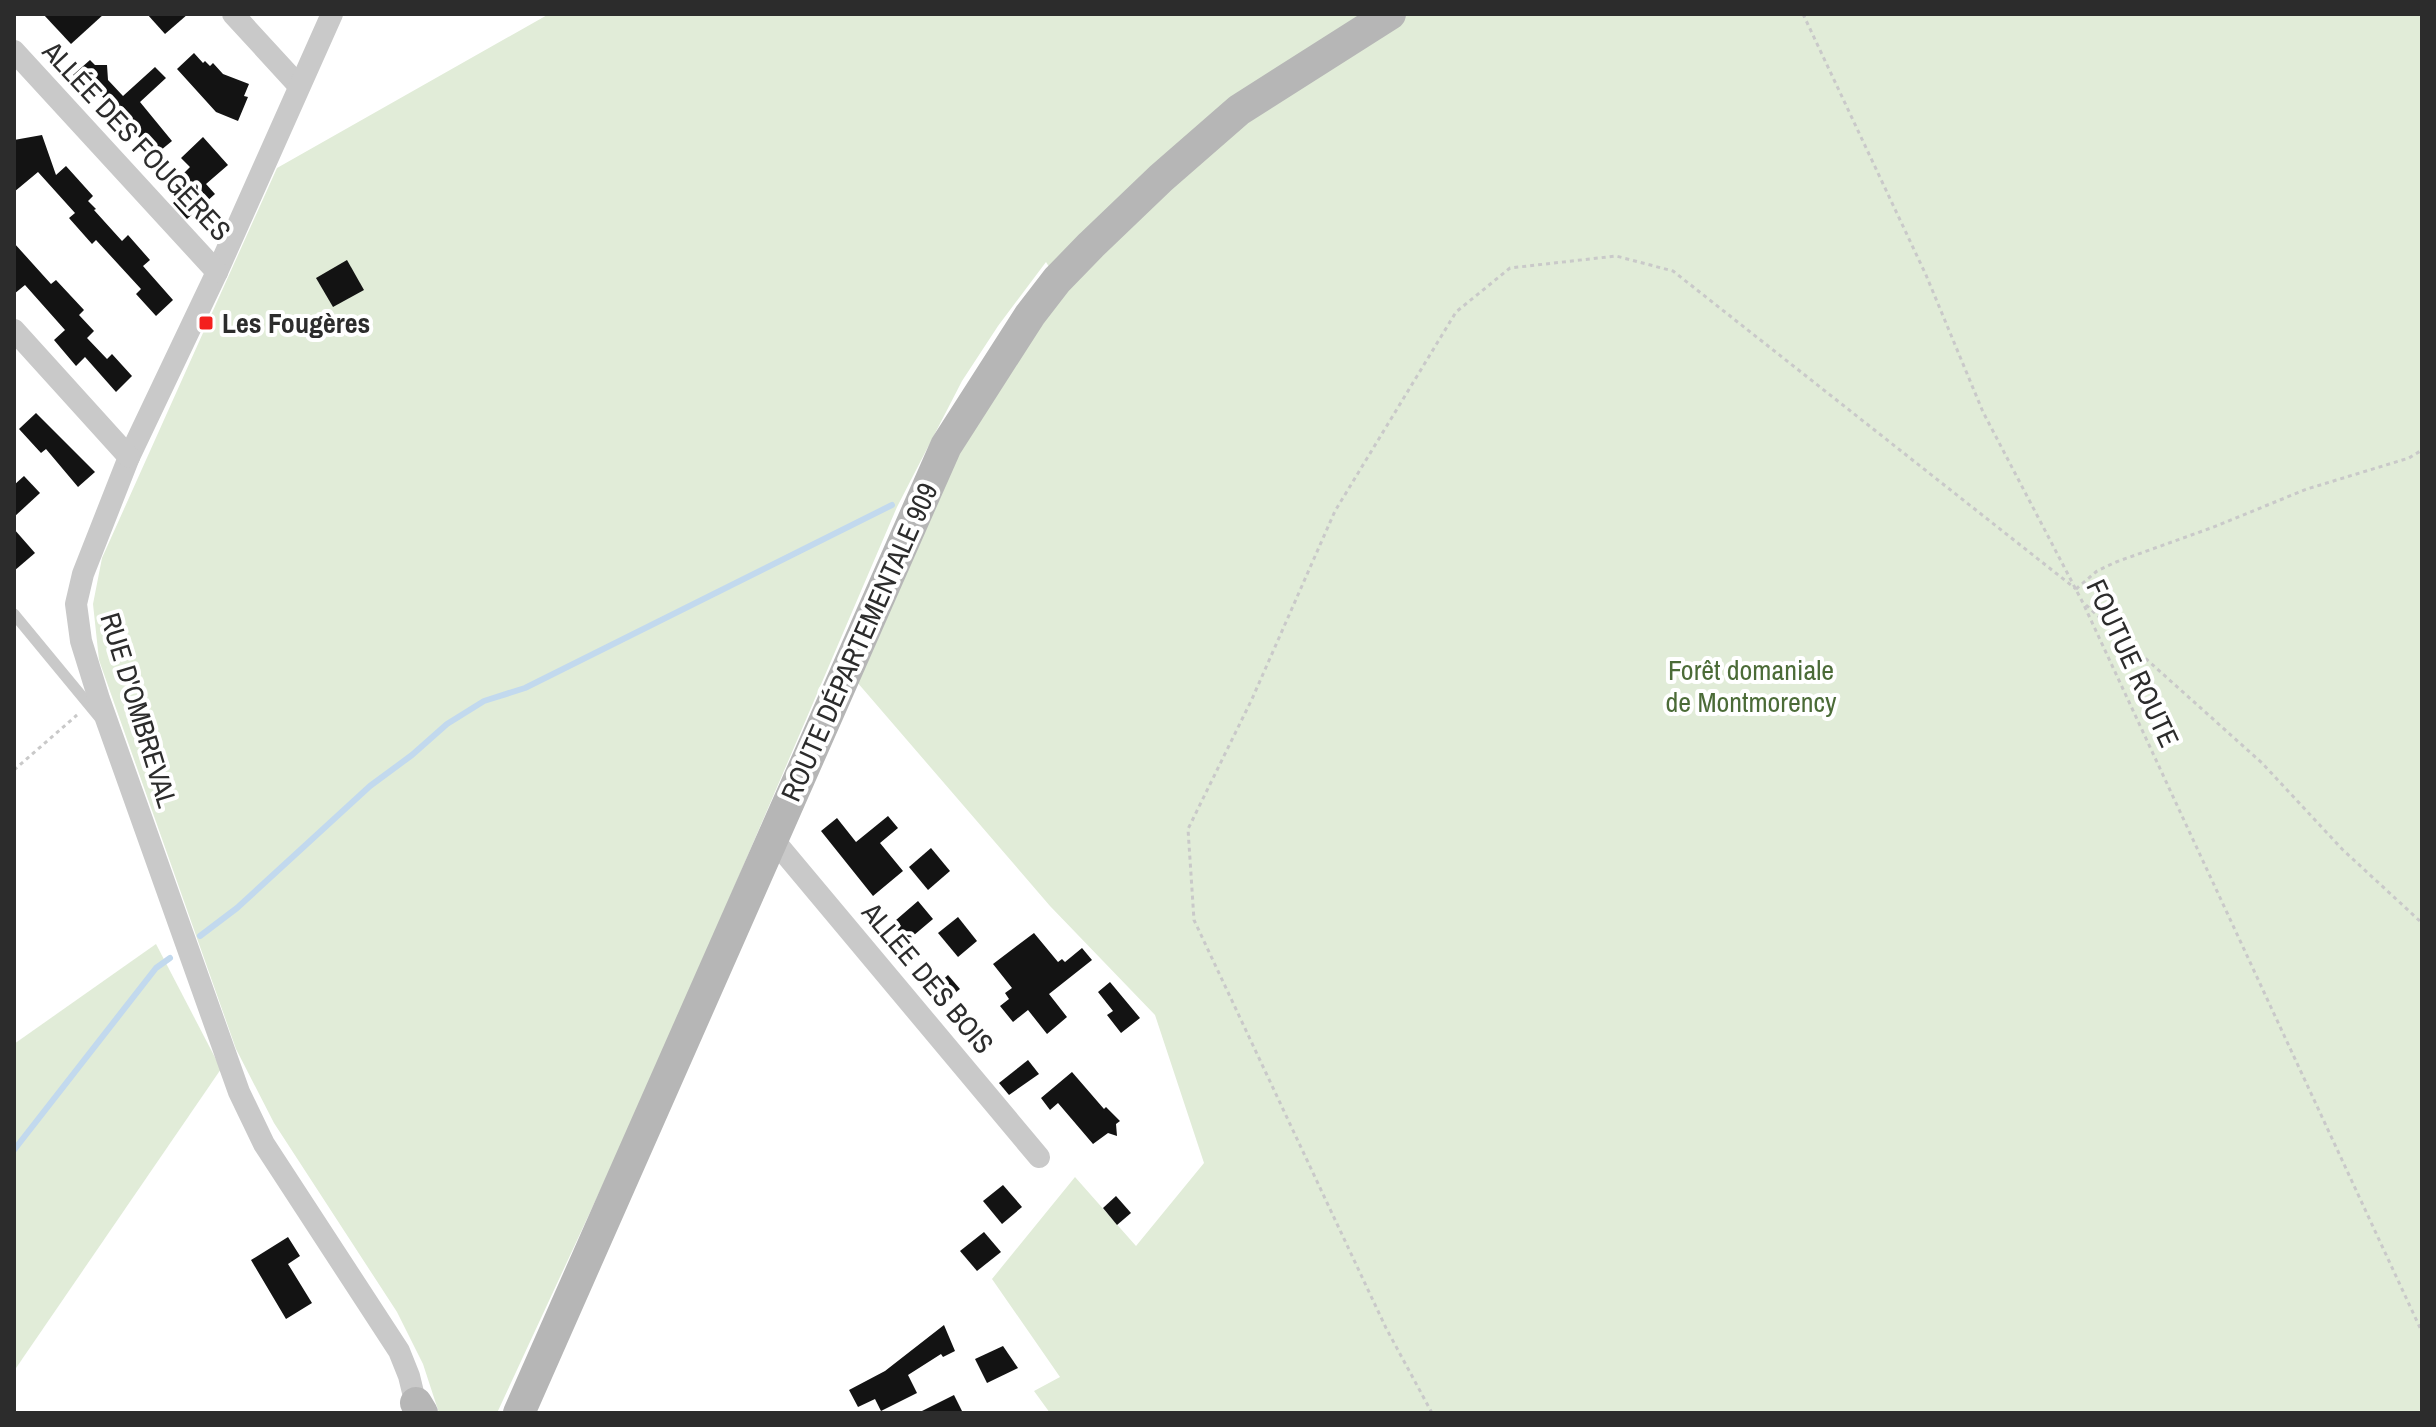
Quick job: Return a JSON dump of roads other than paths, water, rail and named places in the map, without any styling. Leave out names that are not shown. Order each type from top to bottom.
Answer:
[{"type":"main road","name":"ROUTE DÉPARTEMENTALE 909","points":[[519,1412],[946,446],[1030,315],[1057,280],[1091,245],[1239,110],[1390,14]]},
{"type":"street","points":[[233,14],[299,86]]},
{"type":"street","name":"RUE D'OMBREVAL","points":[[332,14],[217,272],[129,457],[83,574],[76,604],[81,641],[110,730],[239,1092],[264,1144],[399,1351],[419,1410]]},
{"type":"street","name":"ALLÉE DES FOUGÈRES","points":[[14,51],[217,272]]},
{"type":"street","points":[[14,330],[129,457]]},
{"type":"street","name":"ALLÉE DES BOIS","points":[[772,838],[1039,1157]]},
{"type":"lane","points":[[14,614],[110,730]]},
{"type":"waterway","points":[[200,936],[237,908],[370,786],[447,724],[484,701],[525,688],[892,505]]},
{"type":"waterway","points":[[14,1150],[156,968],[170,958]]},
{"type":"place","name":"Les Fougères","points":[[206,323]]},
{"type":"park label","name":"Forêt domaniale de Montmorency","points":[[1751,686]]}]
